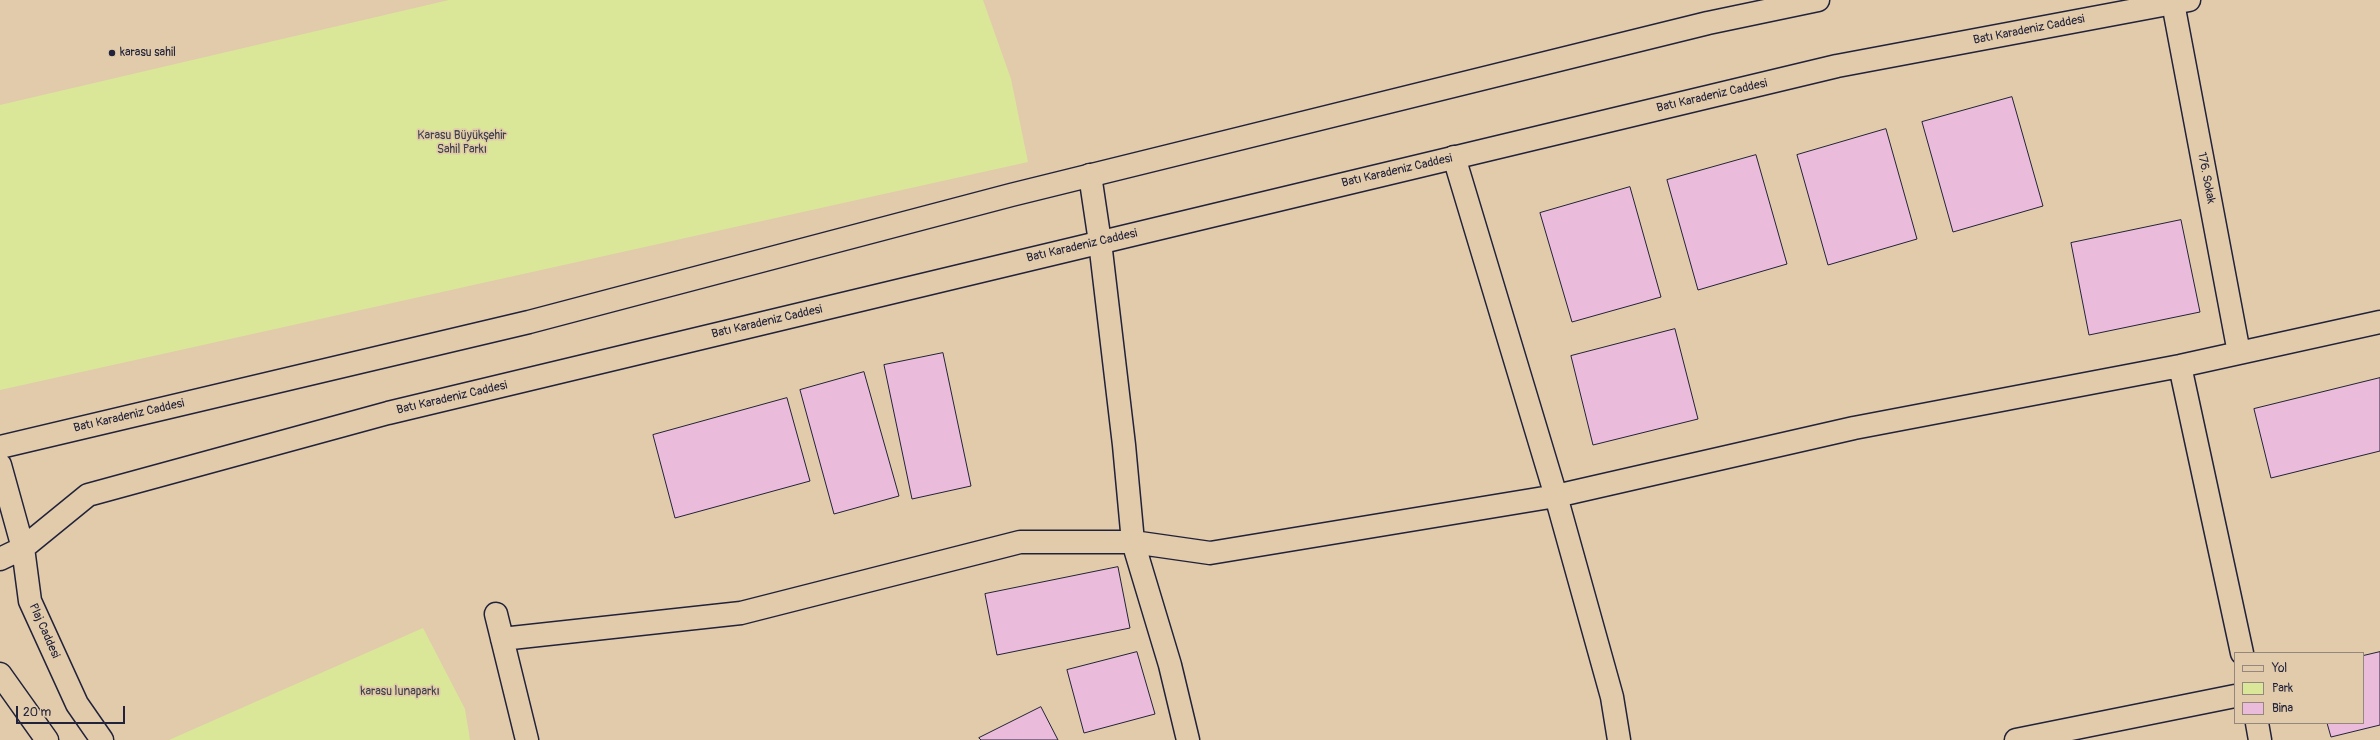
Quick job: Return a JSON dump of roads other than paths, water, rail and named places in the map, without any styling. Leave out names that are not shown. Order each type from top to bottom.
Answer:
[{"type":"main road","name":"Batı Karadeniz Caddesi","points":[[0,447],[529,322],[1090,175],[1708,23],[1818,0]]},
{"type":"main road","name":"Batı Karadeniz Caddesi","points":[[0,559],[23,548],[88,495],[388,413],[1837,66],[2181,2]]},
{"type":"main road","name":"176. Sokak","points":[[2181,2],[2239,353]]},
{"type":"main road","points":[[1454,157],[1556,496],[1612,697],[1619,740]]},
{"type":"main road","points":[[1090,175],[1100,242],[1124,445],[1133,542],[1170,665],[1188,740]]},
{"type":"main road","points":[[502,639],[742,613],[1020,542],[1133,542],[1210,553],[1556,496],[1854,428],[2180,366],[2380,322]]},
{"type":"main road","points":[[2180,366],[2242,652]]},
{"type":"main road","name":"Plaj Caddesi","points":[[0,465],[23,548],[30,601],[77,704],[102,740]]},
{"type":"main road","points":[[496,614],[527,740]]},
{"type":"main road","points":[[0,674],[47,740]]},
{"type":"main road","points":[[2016,740],[2234,696]]},
{"type":"main road","points":[[2257,724],[2260,740]]},
{"type":"place","name":"karasu sahil","points":[[112,53]]},
{"type":"park label","name":"Karasu Büyükşehir Sahil Parkı","points":[[462,143]]},
{"type":"park label","name":"karasu lunaparkı","points":[[400,692]]}]
